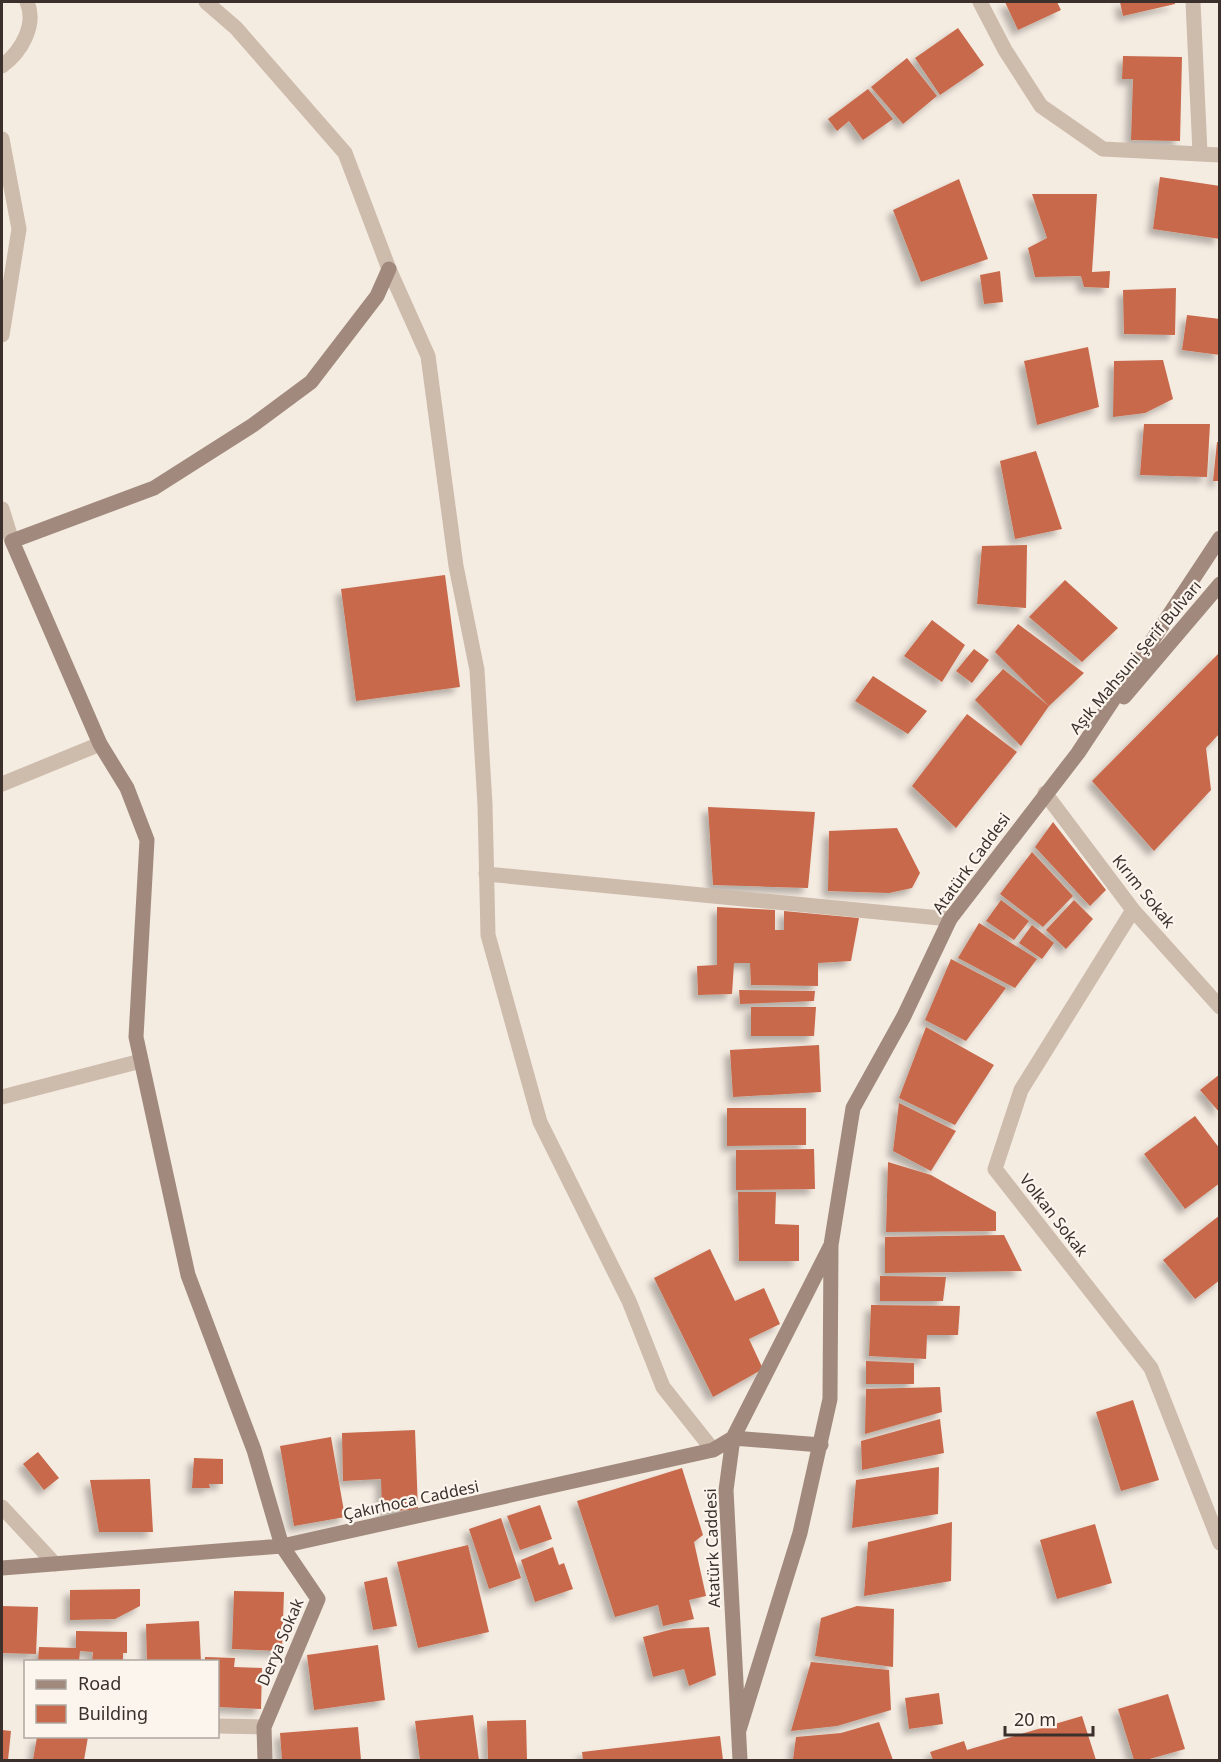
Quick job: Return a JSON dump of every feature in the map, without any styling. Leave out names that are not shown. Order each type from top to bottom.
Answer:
[{"type":"street","points":[[2,66],[25,41],[32,12],[27,2]]},
{"type":"street","points":[[206,2],[236,28],[345,153],[388,269],[428,356],[456,566],[477,670],[485,805],[488,935],[540,1122],[629,1301],[663,1387],[714,1450]]},
{"type":"street","points":[[980,2],[1005,50],[1041,106],[1103,149],[1220,155]]},
{"type":"street","points":[[1192,2],[1200,153]]},
{"type":"street","points":[[2,139],[19,229],[2,335]]},
{"type":"street","points":[[12,542],[154,488],[253,425],[312,382],[377,296],[388,269]]},
{"type":"street","points":[[2,509],[12,542],[100,744],[127,788],[147,840],[136,1037],[188,1275],[254,1449],[282,1546]]},
{"type":"street","name":"Atatürk Caddesi","points":[[739,1730],[800,1533],[830,1399],[831,1245],[853,1107],[904,1016],[951,919],[1078,753],[1220,538]]},
{"type":"street","name":"Aşık Mahsuni Şerif Bulvarı","points":[[1078,753],[1220,584]]},
{"type":"street","points":[[2,784],[100,744]]},
{"type":"street","name":"Kırım Sokak","points":[[1046,793],[1133,910],[1220,1007]]},
{"type":"street","points":[[486,874],[951,919]]},
{"type":"street","name":"Volkan Sokak","points":[[1133,910],[1021,1090],[995,1169],[1151,1368],[1220,1543]]},
{"type":"street","points":[[2,1096],[141,1061]]},
{"type":"street","name":"Atatürk Caddesi","points":[[740,1761],[726,1490],[733,1438],[831,1245]]},
{"type":"street","points":[[733,1438],[821,1444]]},
{"type":"street","name":"Çakırhoca Caddesi","points":[[2,1568],[282,1546],[714,1450],[733,1438]]},
{"type":"street","points":[[2,1507],[55,1564]]},
{"type":"street","name":"Derya Sokak","points":[[265,1761],[264,1727],[318,1599],[282,1546]]},
{"type":"street","points":[[219,1726],[264,1727]]},
{"type":"building","points":[[1005,2],[1057,2],[1061,10],[1018,30]]},
{"type":"building","points":[[1120,2],[1175,2],[1175,4],[1123,16]]},
{"type":"building","points":[[958,28],[984,65],[940,95],[915,58]]},
{"type":"building","points":[[1123,56],[1182,57],[1180,141],[1131,140],[1133,79],[1122,79]]},
{"type":"building","points":[[907,58],[937,96],[903,124],[871,87]]},
{"type":"building","points":[[868,89],[893,119],[863,140],[849,121],[837,131],[828,119]]},
{"type":"building","points":[[1160,177],[1220,186],[1220,239],[1153,229]]},
{"type":"building","points":[[959,179],[988,259],[921,282],[893,210]]},
{"type":"building","points":[[1032,194],[1097,194],[1092,272],[1110,271],[1109,288],[1084,287],[1081,276],[1035,277],[1028,248],[1047,238]]},
{"type":"building","points":[[1000,271],[1003,302],[984,304],[980,275]]},
{"type":"building","points":[[1176,288],[1175,335],[1124,334],[1123,290]]},
{"type":"building","points":[[1187,315],[1220,319],[1220,355],[1182,350]]},
{"type":"building","points":[[1088,347],[1099,407],[1037,425],[1024,361]]},
{"type":"building","points":[[1163,360],[1173,399],[1145,413],[1113,417],[1114,361]]},
{"type":"building","points":[[1144,424],[1210,424],[1207,477],[1140,475]]},
{"type":"building","points":[[1217,442],[1220,442],[1220,481],[1213,481]]},
{"type":"building","points":[[1036,451],[1062,529],[1015,539],[1000,461]]},
{"type":"building","points":[[1027,545],[1026,608],[977,604],[982,546]]},
{"type":"building","points":[[445,575],[460,687],[356,701],[341,589]]},
{"type":"building","points":[[1065,580],[1118,628],[1082,662],[1029,617]]},
{"type":"building","points":[[932,620],[965,645],[942,682],[904,656]]},
{"type":"building","points":[[1018,624],[1084,673],[1049,706],[995,652]]},
{"type":"building","points":[[974,649],[989,660],[972,683],[956,671]]},
{"type":"building","points":[[1220,652],[1220,733],[1206,748],[1211,790],[1154,851],[1092,781]]},
{"type":"building","points":[[1003,669],[1049,706],[1021,746],[975,700]]},
{"type":"building","points":[[873,676],[927,711],[908,734],[855,701]]},
{"type":"building","points":[[967,714],[1017,752],[956,828],[912,786]]},
{"type":"building","points":[[708,807],[815,812],[808,888],[713,885]]},
{"type":"building","points":[[1053,822],[1106,890],[1090,906],[1035,847]]},
{"type":"building","points":[[897,828],[920,873],[912,888],[889,893],[828,891],[829,831]]},
{"type":"building","points":[[1032,852],[1073,896],[1043,927],[1000,894]]},
{"type":"building","points":[[1001,900],[1029,921],[1014,940],[986,921]]},
{"type":"building","points":[[1074,900],[1093,919],[1066,949],[1046,930]]},
{"type":"building","points":[[717,907],[775,910],[775,930],[784,930],[784,911],[859,918],[851,961],[818,963],[818,986],[751,985],[750,963],[734,963],[732,994],[698,995],[697,966],[717,965]]},
{"type":"building","points":[[979,923],[1037,959],[1015,988],[958,958]]},
{"type":"building","points":[[1032,925],[1054,943],[1042,959],[1019,943]]},
{"type":"building","points":[[951,959],[1006,988],[966,1041],[925,1020]]},
{"type":"building","points":[[739,990],[815,991],[814,1001],[740,1004]]},
{"type":"building","points":[[751,1007],[816,1007],[814,1036],[751,1036]]},
{"type":"building","points":[[926,1027],[994,1065],[955,1125],[899,1098]]},
{"type":"building","points":[[819,1045],[821,1092],[733,1097],[730,1050]]},
{"type":"building","points":[[1220,1074],[1220,1113],[1200,1090]]},
{"type":"building","points":[[899,1103],[956,1131],[931,1171],[893,1151]]},
{"type":"building","points":[[727,1108],[806,1108],[806,1145],[727,1146]]},
{"type":"building","points":[[1195,1116],[1220,1149],[1220,1183],[1185,1209],[1144,1154]]},
{"type":"building","points":[[814,1149],[815,1189],[736,1190],[736,1150]]},
{"type":"building","points":[[888,1162],[931,1175],[996,1212],[996,1231],[886,1232]]},
{"type":"building","points":[[738,1192],[776,1192],[775,1224],[799,1225],[799,1261],[739,1261]]},
{"type":"building","points":[[1220,1215],[1220,1280],[1195,1299],[1163,1260]]},
{"type":"building","points":[[1004,1235],[1022,1271],[885,1273],[885,1237]]},
{"type":"building","points":[[710,1249],[735,1301],[764,1288],[780,1324],[749,1339],[763,1369],[713,1397],[654,1278]]},
{"type":"building","points":[[880,1276],[946,1277],[943,1301],[880,1301]]},
{"type":"building","points":[[871,1305],[960,1306],[958,1335],[927,1335],[926,1359],[869,1356]]},
{"type":"building","points":[[866,1361],[914,1363],[914,1384],[866,1384]]},
{"type":"building","points":[[940,1387],[942,1412],[865,1434],[866,1389]]},
{"type":"building","points":[[1133,1400],[1159,1480],[1121,1491],[1096,1412]]},
{"type":"building","points":[[940,1419],[944,1453],[862,1470],[861,1441]]},
{"type":"building","points":[[415,1430],[418,1510],[382,1511],[381,1479],[343,1481],[342,1433]]},
{"type":"building","points":[[331,1437],[345,1517],[294,1526],[280,1446]]},
{"type":"building","points":[[38,1452],[59,1478],[44,1490],[23,1464]]},
{"type":"building","points":[[194,1458],[223,1459],[223,1484],[209,1484],[210,1488],[192,1488]]},
{"type":"building","points":[[939,1467],[938,1514],[852,1528],[856,1480]]},
{"type":"building","points":[[682,1468],[703,1535],[694,1542],[706,1596],[689,1600],[694,1619],[663,1626],[658,1605],[615,1617],[577,1501]]},
{"type":"building","points":[[150,1479],[153,1532],[99,1532],[90,1480]]},
{"type":"building","points":[[540,1505],[552,1539],[520,1550],[507,1516]]},
{"type":"building","points":[[501,1518],[521,1578],[489,1589],[469,1529]]},
{"type":"building","points":[[952,1522],[951,1581],[864,1596],[868,1542]]},
{"type":"building","points":[[1095,1524],[1112,1583],[1057,1599],[1040,1540]]},
{"type":"building","points":[[468,1545],[489,1632],[418,1648],[397,1562]]},
{"type":"building","points":[[553,1547],[559,1565],[564,1563],[573,1589],[535,1602],[521,1560]]},
{"type":"building","points":[[387,1577],[397,1626],[373,1630],[364,1582]]},
{"type":"building","points":[[140,1589],[140,1606],[115,1619],[70,1620],[70,1590]]},
{"type":"building","points":[[234,1591],[284,1592],[282,1651],[232,1649]]},
{"type":"building","points":[[2,1606],[38,1607],[36,1654],[2,1653]]},
{"type":"building","points":[[857,1606],[894,1609],[893,1667],[815,1656],[821,1618]]},
{"type":"building","points":[[199,1621],[201,1660],[147,1660],[146,1624]]},
{"type":"building","points":[[709,1627],[716,1675],[689,1686],[684,1669],[653,1677],[643,1637],[673,1629]]},
{"type":"building","points":[[76,1631],[127,1632],[127,1653],[123,1653],[123,1660],[92,1660],[93,1652],[80,1651],[79,1660],[38,1660],[39,1647],[76,1648]]},
{"type":"building","points":[[378,1645],[385,1700],[314,1710],[307,1655]]},
{"type":"building","points":[[205,1657],[235,1658],[234,1667],[262,1668],[261,1709],[219,1707],[219,1660],[205,1660]]},
{"type":"building","points":[[811,1662],[889,1670],[891,1710],[837,1726],[791,1731]]},
{"type":"building","points":[[939,1693],[943,1724],[909,1729],[905,1698]]},
{"type":"building","points":[[1168,1694],[1185,1749],[1146,1760],[1134,1760],[1118,1709]]},
{"type":"building","points":[[473,1715],[479,1760],[420,1760],[415,1721]]},
{"type":"building","points":[[1082,1716],[1096,1760],[933,1760],[930,1752],[964,1741],[967,1750]]},
{"type":"building","points":[[526,1720],[527,1760],[488,1760],[487,1721]]},
{"type":"building","points":[[879,1722],[893,1760],[793,1760],[796,1737],[841,1733]]},
{"type":"building","points":[[358,1727],[361,1760],[282,1760],[280,1733]]},
{"type":"building","points":[[2,1730],[11,1731],[8,1760],[2,1760]]},
{"type":"building","points":[[720,1736],[723,1760],[583,1760],[582,1752]]},
{"type":"building","points":[[37,1738],[88,1738],[84,1760],[33,1760]]}]
